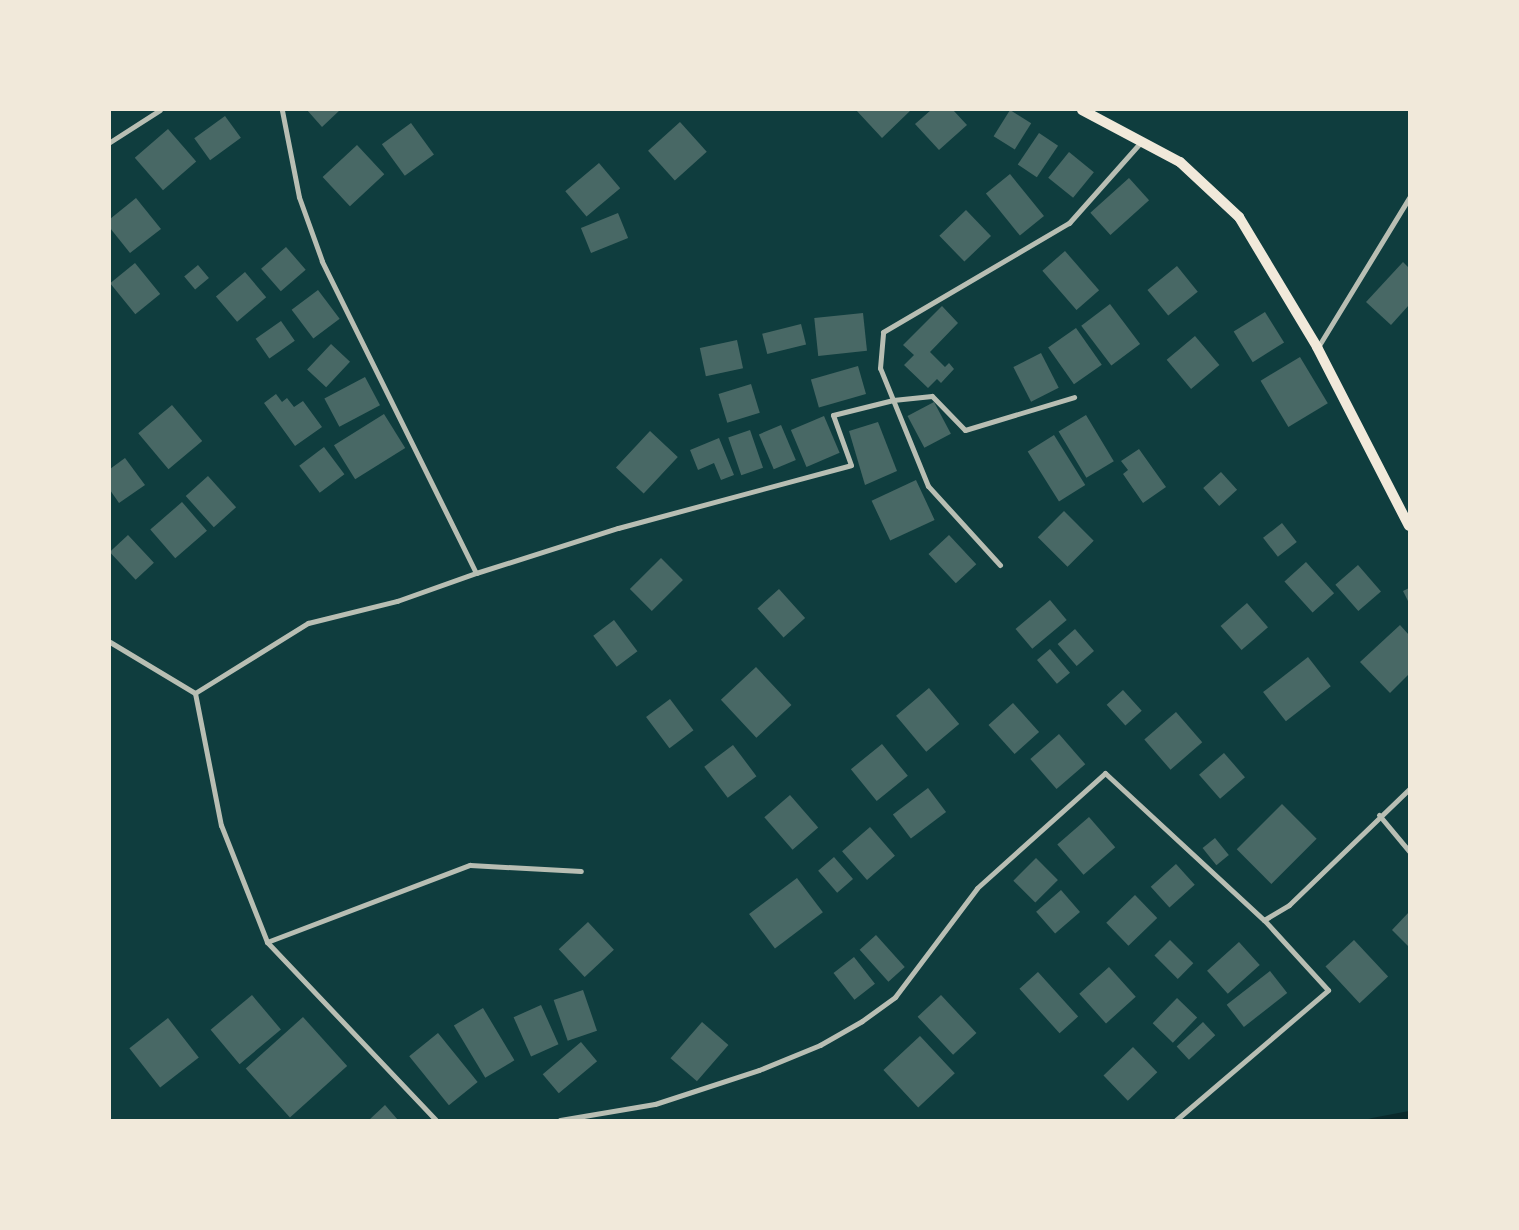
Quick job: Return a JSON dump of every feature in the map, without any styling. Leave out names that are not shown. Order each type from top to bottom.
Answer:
[{"type":"main road","points":[[1082,110],[1180,162],[1239,217],[1317,347],[1409,526]]},
{"type":"street","points":[[110,142],[160,110]]},
{"type":"street","points":[[282,110],[299,197],[322,261],[476,573]]},
{"type":"street","points":[[1000,565],[928,486],[880,368],[883,332],[1069,223],[1141,142]]},
{"type":"street","points":[[1317,347],[1409,198]]},
{"type":"street","points":[[195,693],[308,622],[397,601],[476,573],[618,528],[851,465],[833,414],[893,400],[932,396],[965,430],[1074,397]]},
{"type":"street","points":[[110,642],[195,693],[221,825],[267,942],[436,1120]]},
{"type":"street","points":[[560,1120],[655,1104],[759,1070],[820,1045],[862,1021],[895,997],[977,888],[1105,773],[1264,920],[1328,990],[1176,1120]]},
{"type":"street","points":[[1264,920],[1289,905],[1379,815],[1409,788]]},
{"type":"street","points":[[1379,815],[1409,851]]},
{"type":"street","points":[[267,942],[470,865],[581,871]]},
{"type":"water","points":[[1409,1111],[1409,1120],[1365,1120],[1372,1118]]},
{"type":"building","points":[[307,110],[340,110],[322,127]]},
{"type":"building","points":[[856,110],[911,110],[882,138]]},
{"type":"building","points":[[931,110],[953,110],[967,125],[939,150],[915,124]]},
{"type":"building","points":[[1010,110],[1031,123],[1015,150],[994,136]]},
{"type":"building","points":[[225,116],[241,138],[210,160],[194,138]]},
{"type":"building","points":[[680,122],[707,152],[675,180],[648,151]]},
{"type":"building","points":[[411,123],[434,155],[405,176],[382,144]]},
{"type":"building","points":[[168,129],[196,161],[163,190],[135,158]]},
{"type":"building","points":[[1039,133],[1058,146],[1037,177],[1018,165]]},
{"type":"building","points":[[357,145],[384,174],[350,206],[323,177]]},
{"type":"building","points":[[1069,152],[1094,172],[1073,198],[1048,178]]},
{"type":"building","points":[[599,163],[620,188],[587,217],[565,191]]},
{"type":"building","points":[[1010,174],[1044,216],[1020,235],[986,194]]},
{"type":"building","points":[[1129,178],[1149,200],[1110,235],[1090,213]]},
{"type":"building","points":[[136,198],[161,229],[130,253],[110,228],[110,219]]},
{"type":"building","points":[[966,210],[991,236],[964,262],[939,236]]},
{"type":"building","points":[[618,213],[628,238],[591,253],[581,228]]},
{"type":"building","points":[[286,247],[306,270],[281,291],[261,269]]},
{"type":"building","points":[[1065,251],[1099,290],[1076,310],[1042,271]]},
{"type":"building","points":[[1403,262],[1409,268],[1409,305],[1391,325],[1366,302]]},
{"type":"building","points":[[135,263],[160,294],[135,314],[110,283]]},
{"type":"building","points":[[198,265],[209,278],[195,290],[184,277]]},
{"type":"building","points":[[1177,266],[1198,292],[1168,316],[1147,290]]},
{"type":"building","points":[[245,272],[266,297],[237,322],[216,296]]},
{"type":"building","points":[[318,290],[340,319],[313,339],[292,310]]},
{"type":"building","points":[[1110,304],[1140,344],[1111,366],[1081,326]]},
{"type":"building","points":[[942,306],[958,323],[930,352],[945,367],[949,363],[954,369],[941,383],[937,379],[928,388],[904,365],[914,355],[903,345]]},
{"type":"building","points":[[1265,312],[1284,343],[1253,362],[1234,332]]},
{"type":"building","points":[[863,313],[867,351],[818,356],[814,318]]},
{"type":"building","points":[[281,321],[295,341],[269,358],[256,339]]},
{"type":"building","points":[[801,324],[806,344],[767,354],[762,334]]},
{"type":"building","points":[[1076,328],[1102,365],[1074,384],[1048,348]]},
{"type":"building","points":[[1195,336],[1219,365],[1191,389],[1167,360]]},
{"type":"building","points":[[737,340],[743,368],[706,376],[700,348]]},
{"type":"building","points":[[331,344],[350,362],[326,387],[307,370]]},
{"type":"building","points":[[1041,353],[1059,388],[1031,402],[1013,367]]},
{"type":"building","points":[[1300,357],[1328,403],[1288,427],[1261,381]]},
{"type":"building","points":[[858,366],[866,394],[819,407],[811,380]]},
{"type":"building","points":[[365,377],[380,405],[339,427],[324,399]]},
{"type":"building","points":[[751,384],[760,413],[727,423],[718,394]]},
{"type":"building","points":[[276,394],[282,402],[287,398],[294,407],[303,401],[322,427],[295,446],[264,403]]},
{"type":"building","points":[[934,402],[951,434],[924,448],[908,416]]},
{"type":"building","points":[[172,405],[202,441],[169,469],[138,433]]},
{"type":"building","points":[[384,414],[405,448],[355,479],[334,445]]},
{"type":"building","points":[[1086,415],[1114,461],[1086,478],[1059,431]]},
{"type":"building","points":[[824,416],[840,453],[806,467],[791,430]]},
{"type":"building","points":[[878,422],[897,471],[865,485],[849,431]]},
{"type":"building","points":[[781,425],[796,460],[774,469],[759,434]]},
{"type":"building","points":[[750,430],[763,468],[741,475],[728,437]]},
{"type":"building","points":[[650,431],[678,457],[644,493],[616,468]]},
{"type":"building","points":[[1054,435],[1085,485],[1059,501],[1028,451]]},
{"type":"building","points":[[719,438],[734,475],[721,480],[714,463],[698,470],[690,450]]},
{"type":"building","points":[[324,447],[344,474],[320,493],[299,466]]},
{"type":"building","points":[[1139,449],[1166,487],[1143,503],[1123,474],[1128,470],[1121,461]]},
{"type":"building","points":[[125,458],[145,485],[119,503],[110,490],[110,469]]},
{"type":"building","points":[[1221,472],[1237,490],[1219,506],[1203,488]]},
{"type":"building","points":[[208,476],[236,507],[214,527],[186,496]]},
{"type":"building","points":[[916,480],[935,520],[890,541],[872,501]]},
{"type":"building","points":[[182,502],[207,531],[175,558],[150,530]]},
{"type":"building","points":[[1064,511],[1094,541],[1068,567],[1038,537]]},
{"type":"building","points":[[1282,523],[1297,542],[1278,557],[1263,538]]},
{"type":"building","points":[[128,535],[154,563],[136,580],[110,552]]},
{"type":"building","points":[[949,535],[976,564],[956,583],[929,554]]},
{"type":"building","points":[[661,558],[683,580],[652,611],[630,589]]},
{"type":"building","points":[[1306,562],[1334,593],[1313,613],[1284,581]]},
{"type":"building","points":[[1358,565],[1381,591],[1358,611],[1335,585]]},
{"type":"building","points":[[1409,588],[1409,603],[1403,591]]},
{"type":"building","points":[[779,589],[805,618],[784,637],[757,608]]},
{"type":"building","points":[[1050,600],[1067,620],[1032,649],[1016,629]]},
{"type":"building","points":[[1247,603],[1268,627],[1242,650],[1221,626]]},
{"type":"building","points":[[614,620],[637,651],[617,667],[593,636]]},
{"type":"building","points":[[1400,625],[1409,635],[1409,674],[1390,693],[1360,662]]},
{"type":"building","points":[[1075,629],[1094,651],[1077,666],[1058,644]]},
{"type":"building","points":[[1050,649],[1070,673],[1057,684],[1037,660]]},
{"type":"building","points":[[1308,657],[1331,686],[1286,721],[1263,692]]},
{"type":"building","points":[[756,667],[791,705],[756,738],[721,700]]},
{"type":"building","points":[[929,688],[959,724],[926,752],[896,716]]},
{"type":"building","points":[[1123,690],[1142,711],[1125,726],[1107,705]]},
{"type":"building","points":[[670,699],[693,730],[670,748],[646,717]]},
{"type":"building","points":[[1013,703],[1039,732],[1015,754],[988,725]]},
{"type":"building","points":[[1176,712],[1202,742],[1171,770],[1144,740]]},
{"type":"building","points":[[1059,734],[1085,764],[1057,789],[1030,759]]},
{"type":"building","points":[[882,744],[908,776],[877,801],[851,769]]},
{"type":"building","points":[[733,745],[756,776],[728,798],[704,767]]},
{"type":"building","points":[[1224,753],[1245,777],[1220,799],[1199,775]]},
{"type":"building","points":[[928,788],[946,812],[911,838],[893,814]]},
{"type":"building","points":[[790,795],[818,827],[793,850],[764,817]]},
{"type":"building","points":[[1282,804],[1317,839],[1271,884],[1237,849]]},
{"type":"building","points":[[1089,817],[1115,847],[1084,875],[1057,845]]},
{"type":"building","points":[[870,827],[895,856],[867,880],[842,851]]},
{"type":"building","points":[[1215,838],[1229,855],[1216,865],[1203,848]]},
{"type":"building","points":[[834,857],[853,879],[837,893],[818,871]]},
{"type":"building","points":[[1036,858],[1058,880],[1035,903],[1013,881]]},
{"type":"building","points":[[1176,864],[1195,885],[1169,908],[1151,887]]},
{"type":"building","points":[[797,878],[823,912],[775,948],[749,914]]},
{"type":"building","points":[[1061,890],[1080,912],[1055,934],[1036,912]]},
{"type":"building","points":[[1135,895],[1157,918],[1128,946],[1106,923]]},
{"type":"building","points":[[1409,912],[1409,947],[1392,930]]},
{"type":"building","points":[[588,922],[614,950],[585,977],[559,949]]},
{"type":"building","points":[[876,935],[905,967],[888,982],[860,950]]},
{"type":"building","points":[[1170,940],[1193,963],[1178,979],[1154,956]]},
{"type":"building","points":[[1354,940],[1388,977],[1360,1003],[1325,967]]},
{"type":"building","points":[[1239,942],[1260,965],[1228,994],[1207,971]]},
{"type":"building","points":[[854,957],[875,984],[854,1000],[834,973]]},
{"type":"building","points":[[1109,967],[1136,997],[1106,1023],[1079,994]]},
{"type":"building","points":[[1270,971],[1287,993],[1244,1027],[1227,1005]]},
{"type":"building","points":[[1038,972],[1078,1017],[1060,1033],[1019,989]]},
{"type":"building","points":[[583,990],[597,1031],[568,1041],[554,1000]]},
{"type":"building","points":[[252,995],[281,1029],[240,1064],[211,1030]]},
{"type":"building","points":[[941,995],[976,1033],[953,1055],[918,1017]]},
{"type":"building","points":[[1177,998],[1197,1017],[1173,1043],[1153,1023]]},
{"type":"building","points":[[541,1005],[558,1044],[531,1056],[514,1017]]},
{"type":"building","points":[[483,1008],[514,1060],[485,1078],[454,1026]]},
{"type":"building","points":[[303,1017],[347,1066],[290,1118],[246,1069]]},
{"type":"building","points":[[168,1018],[199,1057],[160,1088],[129,1048]]},
{"type":"building","points":[[702,1022],[728,1045],[697,1081],[671,1058]]},
{"type":"building","points":[[1203,1022],[1215,1035],[1189,1060],[1177,1047]]},
{"type":"building","points":[[438,1033],[478,1082],[449,1105],[409,1056]]},
{"type":"building","points":[[920,1036],[955,1073],[918,1107],[883,1070]]},
{"type":"building","points":[[581,1042],[597,1061],[559,1093],[543,1074]]},
{"type":"building","points":[[1133,1047],[1157,1072],[1128,1101],[1104,1075]]},
{"type":"building","points":[[385,1105],[398,1120],[369,1120]]}]
